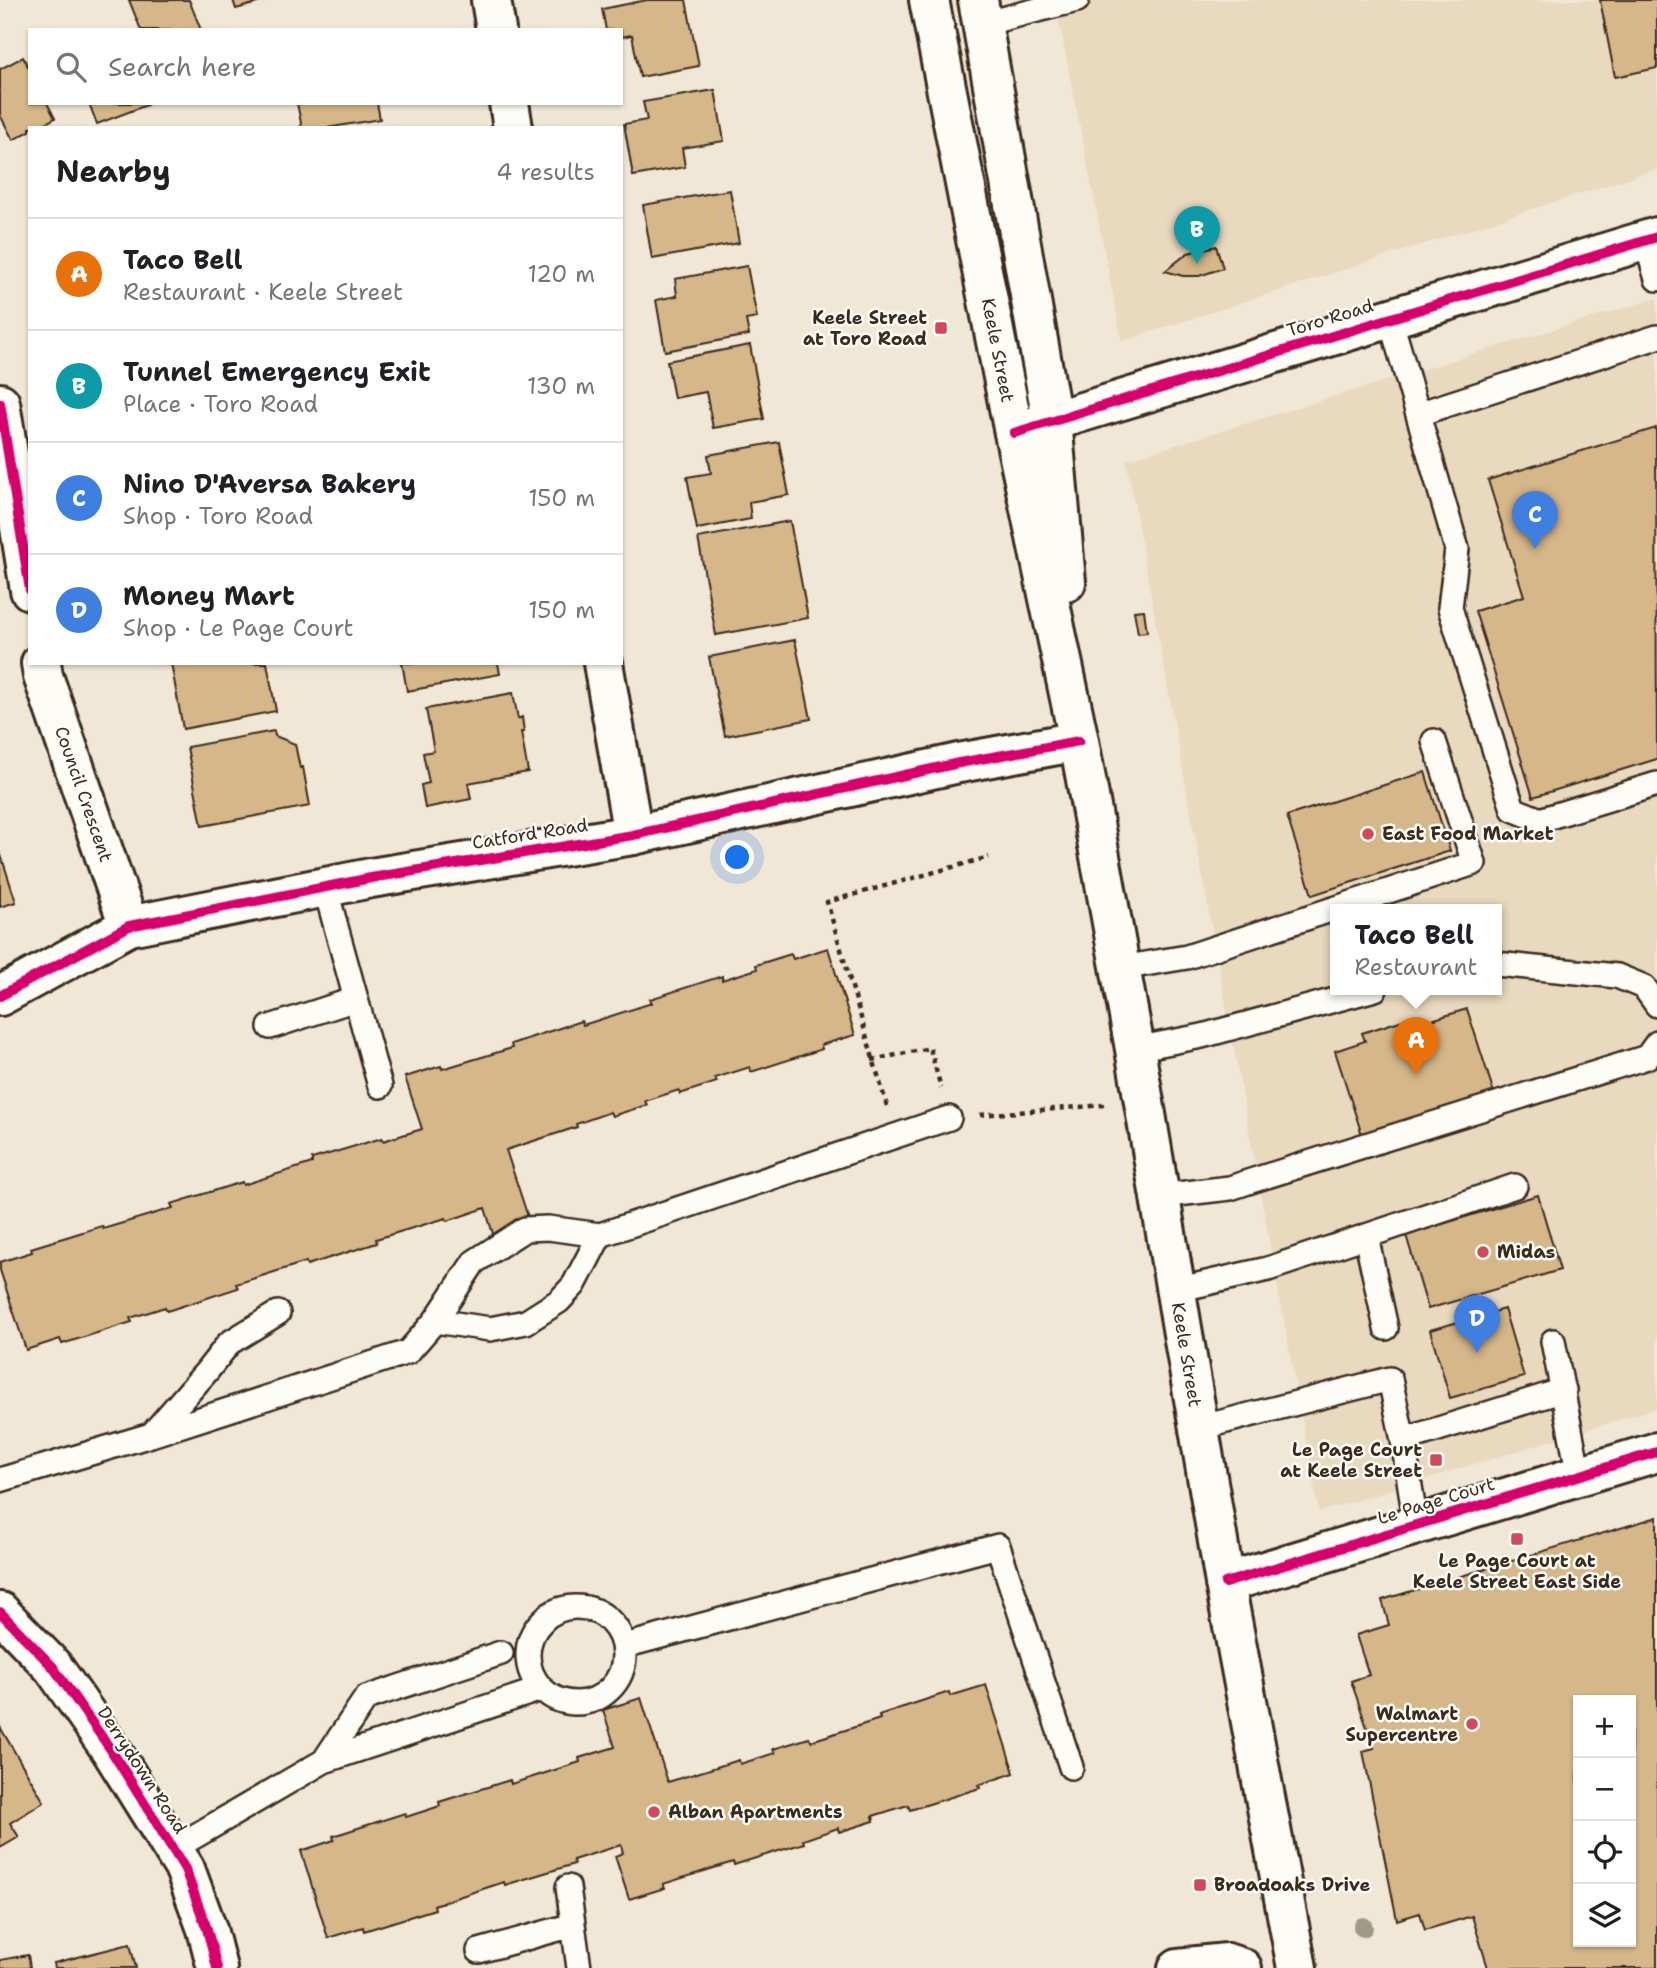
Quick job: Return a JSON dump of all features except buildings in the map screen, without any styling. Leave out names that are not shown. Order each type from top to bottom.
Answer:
[{"type":"street","points":[[491,0],[496,28]]},
{"type":"street","name":"Keele Street","points":[[929,0],[1014,433],[1079,741],[1121,968],[1225,1583],[1297,1968]]},
{"type":"street","name":"Keele Street","points":[[980,12],[1052,420],[1079,741]]},
{"type":"street","points":[[509,105],[513,126]]},
{"type":"street","name":"Toro Road","points":[[1014,433],[1651,239]]},
{"type":"street","points":[[0,403],[28,578]]},
{"type":"street","name":"Council Crescent","points":[[41,665],[129,926]]},
{"type":"street","points":[[603,665],[633,835]]},
{"type":"street","name":"Catford Road","points":[[0,996],[129,926],[325,887],[633,835],[960,762],[1079,741]]},
{"type":"street","name":"Le Page Court","points":[[1225,1583],[1657,1452]]},
{"type":"street","name":"Derrydown Road","points":[[0,1612],[53,1667],[111,1750],[173,1849],[184,1869],[207,1928],[217,1968]]},
{"type":"street","points":[[1178,1968],[1227,1963],[1242,1968]]},
{"type":"lane","points":[[980,12],[1077,0]]},
{"type":"lane","points":[[1651,239],[1657,279]]},
{"type":"lane","points":[[1390,318],[1457,549],[1450,608],[1513,809],[1540,820],[1657,784]]},
{"type":"lane","points":[[1418,414],[1657,337]]},
{"type":"lane","points":[[1349,904],[1474,863],[1434,741]]},
{"type":"lane","points":[[325,887],[380,1086]]},
{"type":"lane","points":[[1121,968],[1187,957],[1330,910]]},
{"type":"lane","points":[[1502,965],[1617,976],[1644,988],[1657,1005]]},
{"type":"lane","points":[[1135,1049],[1202,1036],[1353,995]]},
{"type":"lane","points":[[270,1027],[356,999]]},
{"type":"lane","points":[[1160,1196],[1241,1184],[1647,1058],[1657,1043]]},
{"type":"lane","points":[[0,1480],[151,1435],[408,1352],[435,1321],[474,1262],[525,1229],[548,1228],[600,1235],[949,1118]]},
{"type":"lane","points":[[1176,1290],[1268,1269],[1516,1186]]},
{"type":"lane","points":[[435,1321],[490,1329],[526,1322],[559,1301],[574,1285],[600,1235]]},
{"type":"lane","points":[[1366,1236],[1386,1328]]},
{"type":"lane","points":[[151,1435],[229,1343],[278,1313]]},
{"type":"lane","points":[[1553,1341],[1579,1476]]},
{"type":"lane","points":[[1199,1428],[1390,1379],[1403,1440],[1416,1526]]},
{"type":"lane","points":[[1403,1440],[1564,1390]]},
{"type":"lane","points":[[624,1646],[998,1546],[1071,1767]]},
{"type":"lane","points":[[566,1607],[592,1609],[613,1623],[624,1646],[620,1677],[599,1698],[568,1704],[541,1689],[529,1666],[530,1641],[543,1619],[566,1607]]},
{"type":"lane","points":[[324,1761],[366,1698],[501,1653]]},
{"type":"lane","points":[[173,1849],[324,1761],[541,1689]]},
{"type":"lane","points":[[568,1887],[579,1968]]},
{"type":"lane","points":[[479,1951],[573,1925]]},
{"type":"path","points":[[897,1135],[872,1060],[827,902],[989,857]]},
{"type":"path","points":[[872,1060],[930,1048],[949,1118],[1144,1102]]},
{"type":"shaded area","points":[[1055,0],[1657,0],[1657,169],[1122,341]]},
{"type":"shaded area","points":[[1657,298],[1657,1408],[1319,1512],[1126,460]]},
{"type":"cycle path","points":[[1014,433],[1657,237]]},
{"type":"cycle path","points":[[0,403],[28,578]]},
{"type":"cycle path","points":[[0,996],[129,926],[371,878],[633,835],[959,763],[1079,741]]},
{"type":"cycle path","points":[[1225,1583],[1657,1452]]},
{"type":"cycle path","points":[[0,1612],[53,1667],[111,1750],[185,1869],[207,1929],[217,1968]]},
{"type":"place","name":"Tunnel Emergency Exit","points":[[1197,264]]},
{"type":"place","name":"Keele Street at Toro Road","points":[[941,328]]},
{"type":"place","name":"Nino D'Aversa Bakery","points":[[1535,549]]},
{"type":"place","name":"East Food Market","points":[[1368,834]]},
{"type":"place","name":"Taco Bell","points":[[1416,1075]]},
{"type":"place","name":"Midas","points":[[1483,1252]]},
{"type":"place","name":"Money Mart","points":[[1477,1353]]},
{"type":"place","name":"Le Page Court at Keele Street","points":[[1436,1460]]},
{"type":"place","name":"Le Page Court at Keele Street East Side","points":[[1517,1539]]},
{"type":"place","name":"Walmart Supercentre","points":[[1472,1724]]},
{"type":"place","name":"Alban Apartments","points":[[654,1812]]},
{"type":"place","name":"Broadoaks Drive","points":[[1200,1885]]}]
